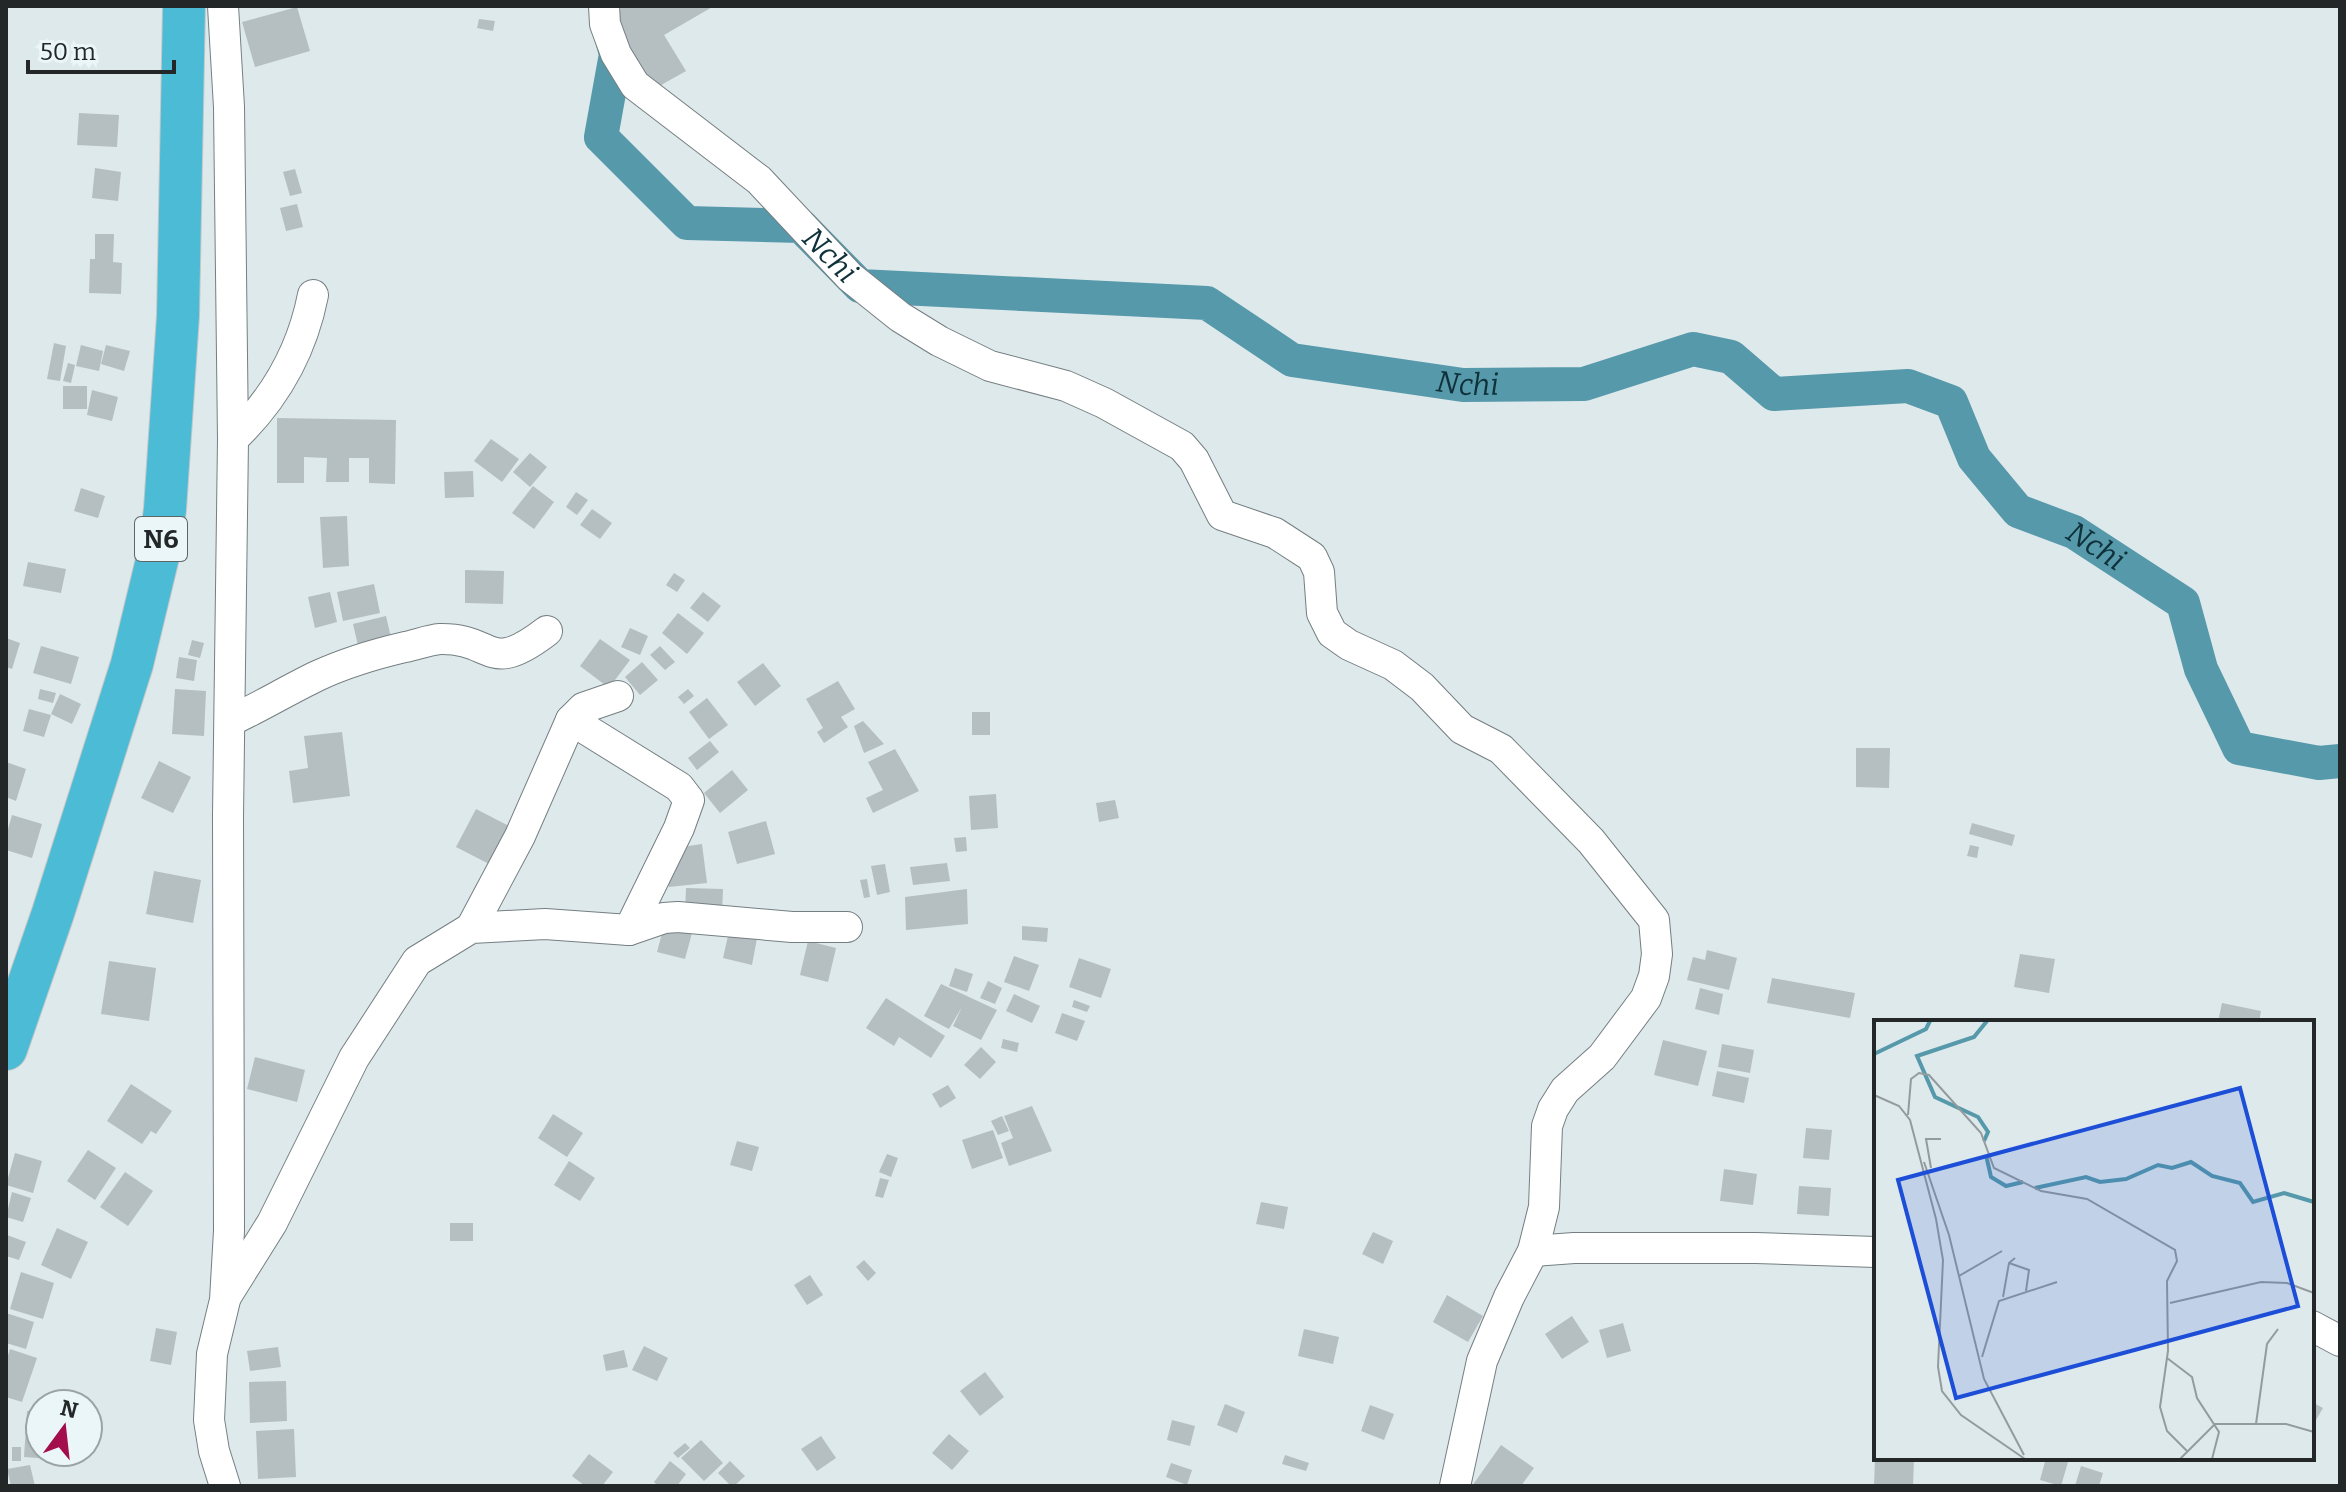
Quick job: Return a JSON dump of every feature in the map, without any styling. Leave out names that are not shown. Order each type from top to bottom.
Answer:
[{"type":"highway","name":"N6","points":[[6,1049],[128,678],[160,548],[177,330],[184,6]]},
{"type":"street","points":[[604,6],[605,24],[616,54],[635,85],[759,180],[850,277],[900,317],[939,341],[990,366],[1066,386],[1182,446],[1194,460],[1222,515],[1275,533],[1312,557],[1319,572],[1322,613],[1332,633],[1349,645],[1393,665],[1422,687],[1462,729],[1501,749],[1591,841],[1654,920],[1657,932],[1654,976],[1646,998],[1602,1057],[1565,1090],[1547,1126],[1544,1207],[1533,1251],[1509,1297],[1482,1361],[1455,1486]]},
{"type":"street","points":[[225,1486],[214,1451],[209,1420],[212,1354],[225,1300],[229,1231],[227,1050],[233,439],[226,13]]},
{"type":"street","points":[[233,439],[262,407],[287,372],[307,327],[313,295]]},
{"type":"street","points":[[230,721],[318,675],[387,652],[436,639],[454,639],[494,653],[510,654],[524,649],[547,631]]},
{"type":"street","points":[[471,928],[520,836],[571,720],[583,708],[618,696]]},
{"type":"street","points":[[571,720],[679,787],[689,800],[679,828],[629,930]]},
{"type":"street","points":[[225,1300],[272,1223],[354,1058],[398,987],[417,961],[471,928],[545,924],[629,930],[664,918],[678,917],[792,927],[847,927]]},
{"type":"street","points":[[1533,1251],[1574,1248],[1756,1248],[1874,1252]]},
{"type":"street","points":[[2314,1327],[2340,1341]]},
{"type":"building","points":[[625,6],[714,6],[664,35],[686,71],[654,89],[610,14]]},
{"type":"building","points":[[297,7],[310,51],[255,67],[242,22]]},
{"type":"building","points":[[479,19],[495,21],[493,31],[477,28]]},
{"type":"building","points":[[79,113],[119,115],[117,147],[77,145]]},
{"type":"building","points":[[95,168],[121,172],[118,201],[92,198]]},
{"type":"building","points":[[295,169],[302,193],[290,196],[283,172]]},
{"type":"building","points":[[297,204],[303,227],[286,231],[280,208]]},
{"type":"building","points":[[95,234],[114,234],[113,262],[122,263],[121,294],[89,293],[90,259],[95,259]]},
{"type":"building","points":[[54,343],[66,346],[60,381],[47,379]]},
{"type":"building","points":[[81,345],[103,351],[99,371],[76,366]]},
{"type":"building","points":[[106,345],[130,351],[124,371],[101,364]]},
{"type":"building","points":[[68,363],[75,365],[71,383],[63,381]]},
{"type":"building","points":[[63,386],[87,386],[87,409],[63,409]]},
{"type":"building","points":[[92,390],[118,397],[112,421],[87,415]]},
{"type":"building","points":[[277,418],[396,420],[395,484],[369,483],[369,458],[349,458],[349,482],[326,482],[327,458],[304,457],[304,483],[277,483]]},
{"type":"building","points":[[491,439],[519,459],[502,482],[474,461]]},
{"type":"building","points":[[530,453],[547,467],[530,487],[513,472]]},
{"type":"building","points":[[473,471],[474,497],[445,498],[444,472]]},
{"type":"building","points":[[533,486],[554,502],[534,529],[512,513]]},
{"type":"building","points":[[81,488],[105,496],[98,518],[74,511]]},
{"type":"building","points":[[576,492],[588,500],[577,515],[566,507]]},
{"type":"building","points":[[592,509],[612,523],[600,539],[580,525]]},
{"type":"building","points":[[347,516],[349,566],[323,568],[320,517]]},
{"type":"building","points":[[28,562],[66,569],[61,593],[23,586]]},
{"type":"building","points":[[465,570],[504,571],[503,604],[465,603]]},
{"type":"building","points":[[674,573],[685,580],[677,592],[666,585]]},
{"type":"building","points":[[374,584],[380,613],[343,621],[337,592]]},
{"type":"building","points":[[330,592],[337,622],[315,628],[308,597]]},
{"type":"building","points":[[703,592],[721,606],[708,622],[690,608]]},
{"type":"building","points":[[678,613],[704,633],[687,654],[662,633]]},
{"type":"building","points":[[386,616],[392,642],[359,650],[353,624]]},
{"type":"building","points":[[630,628],[648,636],[640,655],[621,647]]},
{"type":"building","points":[[6,638],[20,643],[12,669],[6,667]]},
{"type":"building","points":[[600,639],[630,660],[609,688],[580,666]]},
{"type":"building","points":[[192,640],[204,643],[200,658],[188,655]]},
{"type":"building","points":[[41,646],[79,657],[71,684],[33,673]]},
{"type":"building","points":[[660,646],[675,662],[665,670],[650,655]]},
{"type":"building","points":[[179,657],[197,660],[194,681],[176,678]]},
{"type":"building","points":[[642,662],[658,680],[640,695],[625,677]]},
{"type":"building","points":[[763,663],[781,686],[755,706],[737,682]]},
{"type":"building","points":[[838,681],[855,709],[841,717],[848,727],[824,743],[817,732],[823,728],[806,699]]},
{"type":"building","points":[[40,689],[56,693],[53,703],[38,699]]},
{"type":"building","points":[[175,689],[206,691],[204,736],[172,734]]},
{"type":"building","points":[[688,689],[694,696],[684,704],[678,697]]},
{"type":"building","points":[[60,694],[81,704],[72,724],[51,714]]},
{"type":"building","points":[[707,698],[728,725],[709,739],[689,712]]},
{"type":"building","points":[[29,709],[51,715],[44,737],[23,731]]},
{"type":"building","points":[[972,712],[990,712],[990,735],[972,735]]},
{"type":"building","points":[[863,721],[884,744],[864,753],[854,726]]},
{"type":"building","points":[[342,732],[350,796],[293,803],[289,771],[308,768],[304,736]]},
{"type":"building","points":[[710,741],[719,752],[697,770],[688,758]]},
{"type":"building","points":[[1856,748],[1890,748],[1889,788],[1856,787]]},
{"type":"building","points":[[895,749],[919,791],[873,813],[866,798],[883,790],[868,762]]},
{"type":"building","points":[[159,761],[191,777],[173,813],[141,798]]},
{"type":"building","points":[[6,762],[26,769],[16,801],[6,797]]},
{"type":"building","points":[[732,770],[748,790],[720,813],[704,793]]},
{"type":"building","points":[[996,794],[998,828],[971,830],[969,796]]},
{"type":"building","points":[[1115,800],[1119,818],[1099,822],[1096,803]]},
{"type":"building","points":[[476,809],[513,828],[493,866],[456,847]]},
{"type":"building","points":[[12,815],[42,824],[32,858],[6,850]]},
{"type":"building","points":[[766,821],[775,854],[737,864],[728,832]]},
{"type":"building","points":[[1972,823],[2015,835],[2012,846],[1969,834]]},
{"type":"building","points":[[966,837],[967,851],[956,852],[954,838]]},
{"type":"building","points":[[702,844],[707,883],[669,887],[667,865],[675,848]]},
{"type":"building","points":[[1970,845],[1979,847],[1977,858],[1967,856]]},
{"type":"building","points":[[947,863],[950,881],[913,885],[910,867]]},
{"type":"building","points":[[885,864],[890,892],[877,895],[871,866]]},
{"type":"building","points":[[154,871],[201,880],[193,923],[146,914]]},
{"type":"building","points":[[867,879],[870,897],[864,898],[860,880]]},
{"type":"building","points":[[686,888],[723,889],[722,914],[685,913]]},
{"type":"building","points":[[967,889],[968,924],[906,930],[905,897]]},
{"type":"building","points":[[664,926],[692,933],[685,959],[657,952]]},
{"type":"building","points":[[1022,926],[1048,928],[1047,942],[1022,940]]},
{"type":"building","points":[[730,927],[758,933],[752,965],[723,958]]},
{"type":"building","points":[[808,941],[836,948],[828,982],[800,975]]},
{"type":"building","points":[[1707,950],[1737,958],[1729,990],[1687,980],[1693,957],[1705,960]]},
{"type":"building","points":[[2020,954],[2055,959],[2049,993],[2014,987]]},
{"type":"building","points":[[1014,956],[1039,965],[1029,991],[1004,982]]},
{"type":"building","points":[[1079,958],[1111,969],[1101,998],[1069,987]]},
{"type":"building","points":[[109,961],[156,968],[149,1021],[101,1014]]},
{"type":"building","points":[[955,968],[973,974],[967,992],[949,986]]},
{"type":"building","points":[[1772,978],[1855,993],[1850,1018],[1767,1003]]},
{"type":"building","points":[[988,981],[1002,988],[995,1004],[980,998]]},
{"type":"building","points":[[941,984],[997,1010],[981,1040],[953,1026],[962,1007],[949,1029],[924,1016]]},
{"type":"building","points":[[1700,988],[1723,994],[1719,1015],[1695,1009]]},
{"type":"building","points":[[1014,994],[1040,1006],[1032,1023],[1006,1011]]},
{"type":"building","points":[[886,998],[945,1036],[931,1058],[899,1037],[894,1046],[866,1028]]},
{"type":"building","points":[[1074,1000],[1090,1006],[1087,1012],[1072,1007]]},
{"type":"building","points":[[2222,1003],[2261,1011],[2259,1020],[2218,1020]]},
{"type":"building","points":[[1062,1013],[1085,1021],[1077,1041],[1055,1033]]},
{"type":"building","points":[[1003,1039],[1019,1043],[1017,1052],[1001,1048]]},
{"type":"building","points":[[1663,1040],[1707,1051],[1698,1086],[1654,1075]]},
{"type":"building","points":[[1722,1044],[1754,1050],[1750,1073],[1718,1067]]},
{"type":"building","points":[[981,1047],[996,1062],[980,1079],[964,1065]]},
{"type":"building","points":[[255,1057],[305,1070],[297,1102],[247,1089]]},
{"type":"building","points":[[1717,1071],[1749,1078],[1744,1103],[1712,1096]]},
{"type":"building","points":[[131,1084],[172,1111],[156,1134],[151,1131],[142,1144],[107,1121]]},
{"type":"building","points":[[948,1085],[956,1098],[940,1108],[932,1094]]},
{"type":"building","points":[[1032,1106],[1052,1151],[1009,1166],[1001,1143],[1013,1138],[1004,1116]]},
{"type":"building","points":[[553,1114],[583,1133],[567,1157],[538,1138]]},
{"type":"building","points":[[1002,1116],[1009,1131],[998,1135],[991,1121]]},
{"type":"building","points":[[1806,1128],[1832,1130],[1829,1160],[1803,1158]]},
{"type":"building","points":[[993,1130],[1003,1158],[972,1169],[962,1140]]},
{"type":"building","points":[[737,1141],[759,1147],[752,1171],[730,1165]]},
{"type":"building","points":[[88,1150],[116,1168],[95,1200],[67,1181]]},
{"type":"building","points":[[15,1153],[42,1161],[33,1193],[6,1185]]},
{"type":"building","points":[[887,1154],[898,1158],[891,1177],[879,1172]]},
{"type":"building","points":[[569,1161],[595,1178],[580,1201],[554,1185]]},
{"type":"building","points":[[1724,1169],[1757,1174],[1753,1205],[1720,1201]]},
{"type":"building","points":[[125,1172],[153,1191],[128,1226],[100,1207]]},
{"type":"building","points":[[880,1178],[889,1180],[883,1198],[875,1196]]},
{"type":"building","points":[[1799,1186],[1831,1188],[1829,1216],[1797,1214]]},
{"type":"building","points":[[12,1192],[31,1198],[23,1222],[6,1217]]},
{"type":"building","points":[[1261,1202],[1288,1207],[1284,1229],[1256,1224]]},
{"type":"building","points":[[450,1223],[473,1223],[473,1241],[450,1241]]},
{"type":"building","points":[[57,1228],[88,1242],[71,1279],[41,1265]]},
{"type":"building","points":[[1373,1232],[1393,1241],[1383,1264],[1362,1254]]},
{"type":"building","points":[[7,1235],[26,1242],[19,1260],[6,1256]]},
{"type":"building","points":[[864,1260],[876,1273],[868,1281],[856,1267]]},
{"type":"building","points":[[21,1272],[54,1283],[43,1319],[10,1309]]},
{"type":"building","points":[[810,1275],[823,1295],[807,1305],[794,1285]]},
{"type":"building","points":[[1447,1295],[1483,1316],[1468,1342],[1433,1322]]},
{"type":"building","points":[[6,1313],[34,1322],[26,1349],[6,1343]]},
{"type":"building","points":[[1572,1316],[1589,1342],[1562,1359],[1545,1334]]},
{"type":"building","points":[[1623,1323],[1631,1351],[1607,1358],[1599,1330]]},
{"type":"building","points":[[156,1328],[177,1332],[171,1365],[150,1361]]},
{"type":"building","points":[[1304,1329],[1339,1337],[1333,1364],[1298,1356]]},
{"type":"building","points":[[644,1346],[668,1358],[657,1381],[632,1370]]},
{"type":"building","points":[[278,1347],[281,1367],[250,1371],[247,1351]]},
{"type":"building","points":[[10,1349],[37,1358],[27,1388],[24,1388],[22,1402],[6,1397],[6,1362]]},
{"type":"building","points":[[624,1350],[628,1367],[606,1371],[603,1355]]},
{"type":"building","points":[[985,1372],[1004,1397],[980,1416],[960,1391]]},
{"type":"building","points":[[286,1381],[287,1421],[250,1423],[249,1382]]},
{"type":"building","points":[[2314,1403],[2323,1408],[2314,1424]]},
{"type":"building","points":[[1225,1404],[1245,1412],[1237,1433],[1217,1425]]},
{"type":"building","points":[[1370,1405],[1394,1414],[1384,1440],[1361,1431]]},
{"type":"building","points":[[1172,1420],[1195,1426],[1190,1446],[1167,1440]]},
{"type":"building","points":[[294,1429],[296,1477],[258,1479],[256,1431]]},
{"type":"building","points":[[949,1434],[969,1451],[952,1470],[932,1453]]},
{"type":"building","points":[[821,1436],[836,1458],[817,1471],[801,1449]]},
{"type":"building","points":[[701,1440],[723,1463],[704,1481],[681,1458]]},
{"type":"building","points":[[685,1443],[690,1448],[678,1458],[673,1453]]},
{"type":"building","points":[[1501,1445],[1534,1468],[1521,1486],[1472,1486]]},
{"type":"building","points":[[12,1447],[21,1447],[21,1461],[12,1461]]},
{"type":"building","points":[[589,1454],[613,1472],[602,1486],[585,1486],[572,1476]]},
{"type":"building","points":[[1285,1455],[1309,1463],[1306,1471],[1282,1464]]},
{"type":"building","points":[[1875,1460],[1914,1460],[1913,1486],[1874,1486]]},
{"type":"building","points":[[2045,1460],[2068,1462],[2061,1486],[2040,1480]]},
{"type":"building","points":[[670,1461],[686,1474],[677,1486],[658,1486],[654,1482]]},
{"type":"building","points":[[730,1461],[745,1476],[734,1486],[718,1473]]},
{"type":"building","points":[[1171,1463],[1192,1470],[1187,1485],[1166,1477]]},
{"type":"building","points":[[2081,1466],[2103,1473],[2099,1486],[2075,1486]]},
{"type":"building","points":[[31,1468],[35,1486],[11,1486],[7,1469]]},
{"type":"waterway","name":"Nchi","points":[[610,32],[616,54],[601,137],[687,223],[801,226],[860,286],[1207,303],[1292,360],[1463,385],[1584,384],[1693,349],[1731,357],[1774,394],[1908,386],[1951,402],[1974,458],[2018,511],[2074,532],[2183,603],[2201,669],[2239,748],[2319,763],[2340,761]]}]
